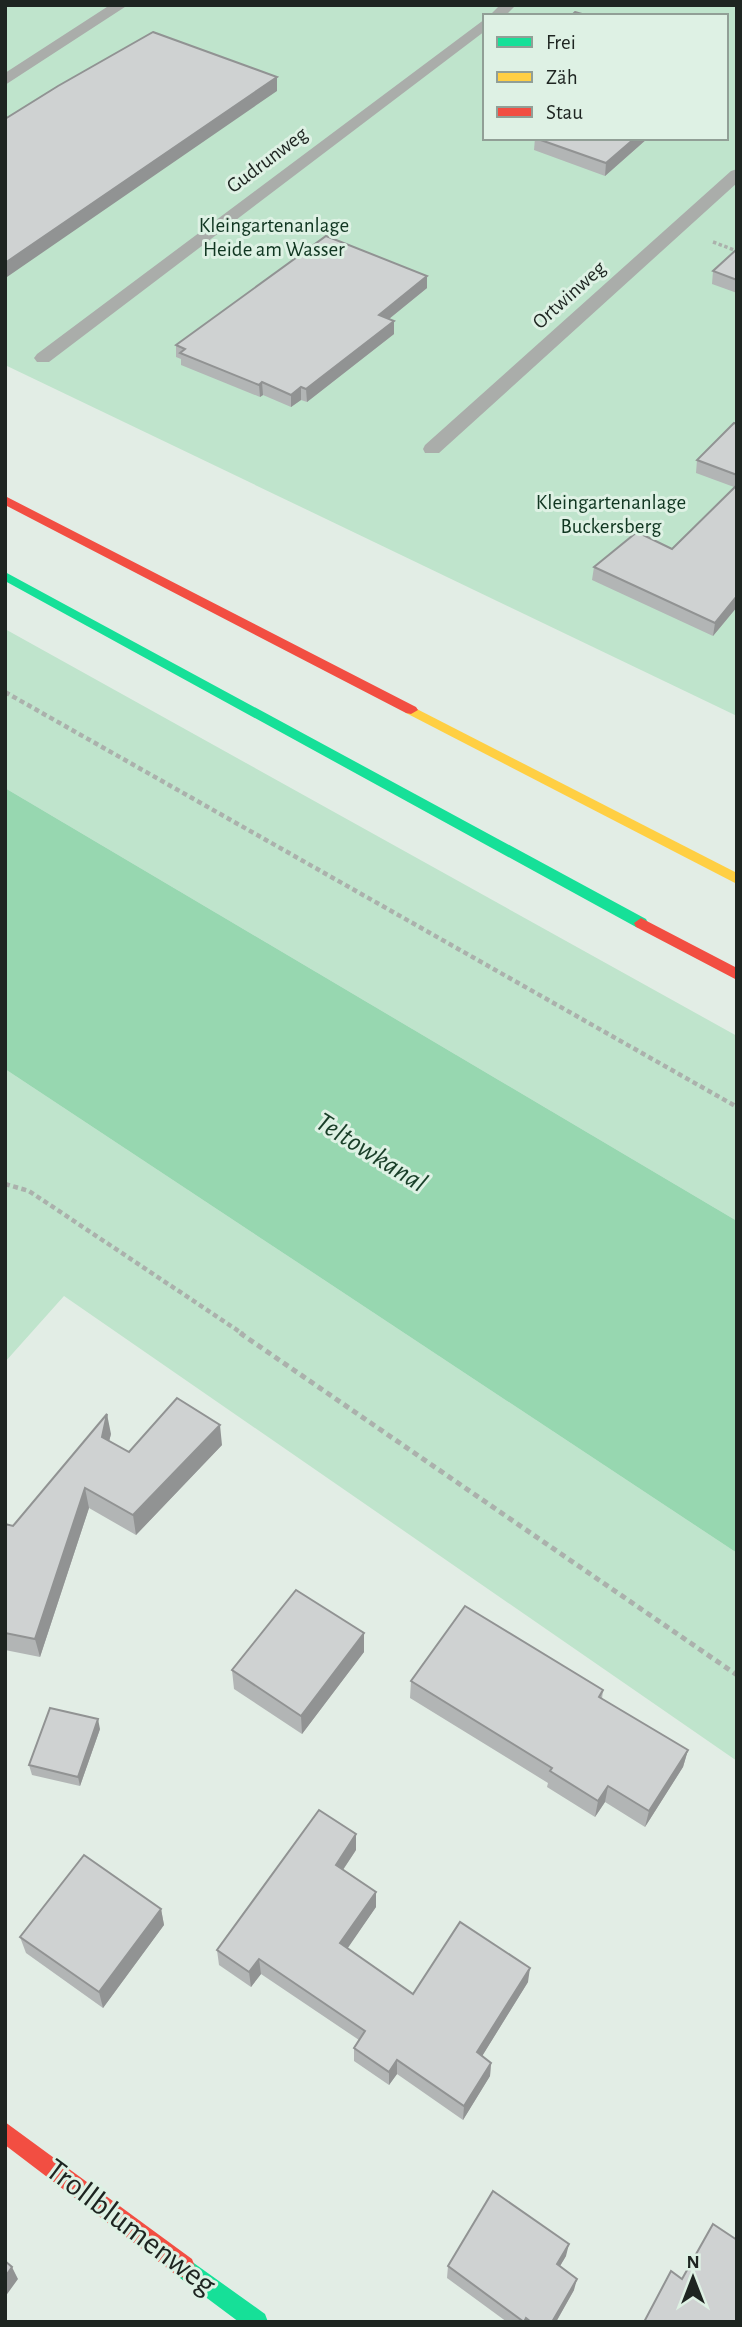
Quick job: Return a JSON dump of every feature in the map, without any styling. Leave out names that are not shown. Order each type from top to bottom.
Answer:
[{"type":"main road","points":[[5,499],[737,879]]},
{"type":"main road","points":[[5,576],[737,975]]},
{"type":"main road","name":"Trollblumenweg","points":[[5,2132],[257,2322]]},
{"type":"lane","points":[[5,80],[121,5]]},
{"type":"lane","name":"Gudrunweg","points":[[43,358],[483,26]]},
{"type":"lane","name":"Ortwinweg","points":[[432,449],[737,174]]},
{"type":"path","points":[[5,692],[737,1107]]},
{"type":"path","points":[[5,1184],[29,1191],[116,1247],[737,1675]]},
{"type":"green space","name":"Kleingartenanlage Heide am Wasser","points":[[5,5],[737,5],[737,716],[5,365]]},
{"type":"green space","points":[[5,629],[737,1036],[737,1221],[5,788]]},
{"type":"green space","points":[[5,1069],[737,1553],[737,1761],[64,1296],[5,1362]]},
{"type":"water","name":"Teltowkanal","points":[[5,788],[737,1221],[737,1553],[5,1069]]},
{"type":"building","points":[[153,32],[277,77],[5,263],[5,119]]},
{"type":"building","points":[[541,140],[633,140],[606,163]]},
{"type":"building","points":[[326,236],[427,276],[379,315],[394,321],[306,389],[301,387],[291,395],[180,353],[185,349],[176,345]]},
{"type":"building","points":[[737,249],[737,280],[713,271]]},
{"type":"building","points":[[734,423],[737,424],[737,475],[697,460]]},
{"type":"building","points":[[737,485],[737,596],[715,623],[594,567],[637,532],[672,549]]},
{"type":"building","points":[[177,1398],[220,1425],[133,1515],[85,1488],[35,1639],[5,1633],[5,1524],[13,1526],[107,1414],[102,1437],[129,1452]]},
{"type":"building","points":[[296,1590],[364,1633],[301,1716],[232,1670]]},
{"type":"building","points":[[465,1606],[603,1690],[599,1697],[688,1750],[649,1811],[608,1786],[598,1801],[550,1771],[552,1768],[411,1681]]},
{"type":"building","points":[[50,1708],[98,1719],[78,1777],[29,1765]]},
{"type":"building","points":[[319,1810],[356,1834],[336,1865],[376,1892],[340,1943],[413,1994],[460,1922],[530,1968],[477,2052],[491,2063],[464,2106],[397,2060],[389,2072],[354,2048],[365,2031],[259,1959],[249,1972],[217,1950]]},
{"type":"building","points":[[84,1855],[161,1909],[99,1992],[20,1937]]},
{"type":"building","points":[[493,2191],[569,2244],[557,2264],[577,2279],[552,2322],[531,2322],[526,2318],[524,2322],[448,2266]]},
{"type":"building","points":[[713,2224],[737,2240],[737,2322],[644,2322],[671,2271],[682,2279]]},
{"type":"building","points":[[5,2261],[12,2267],[5,2277]]},
{"type":"traffic: fast","points":[[5,576],[641,923]]},
{"type":"traffic: fast","points":[[184,2267],[257,2322]]},
{"type":"traffic: slow","points":[[411,710],[737,879]]},
{"type":"traffic: jam","points":[[5,500],[411,710]]},
{"type":"traffic: jam","points":[[641,923],[737,975]]},
{"type":"traffic: jam","points":[[5,2132],[184,2267]]},
{"type":"park label","name":"Kleingartenanlage Buckersberg","points":[[611,514]]}]
